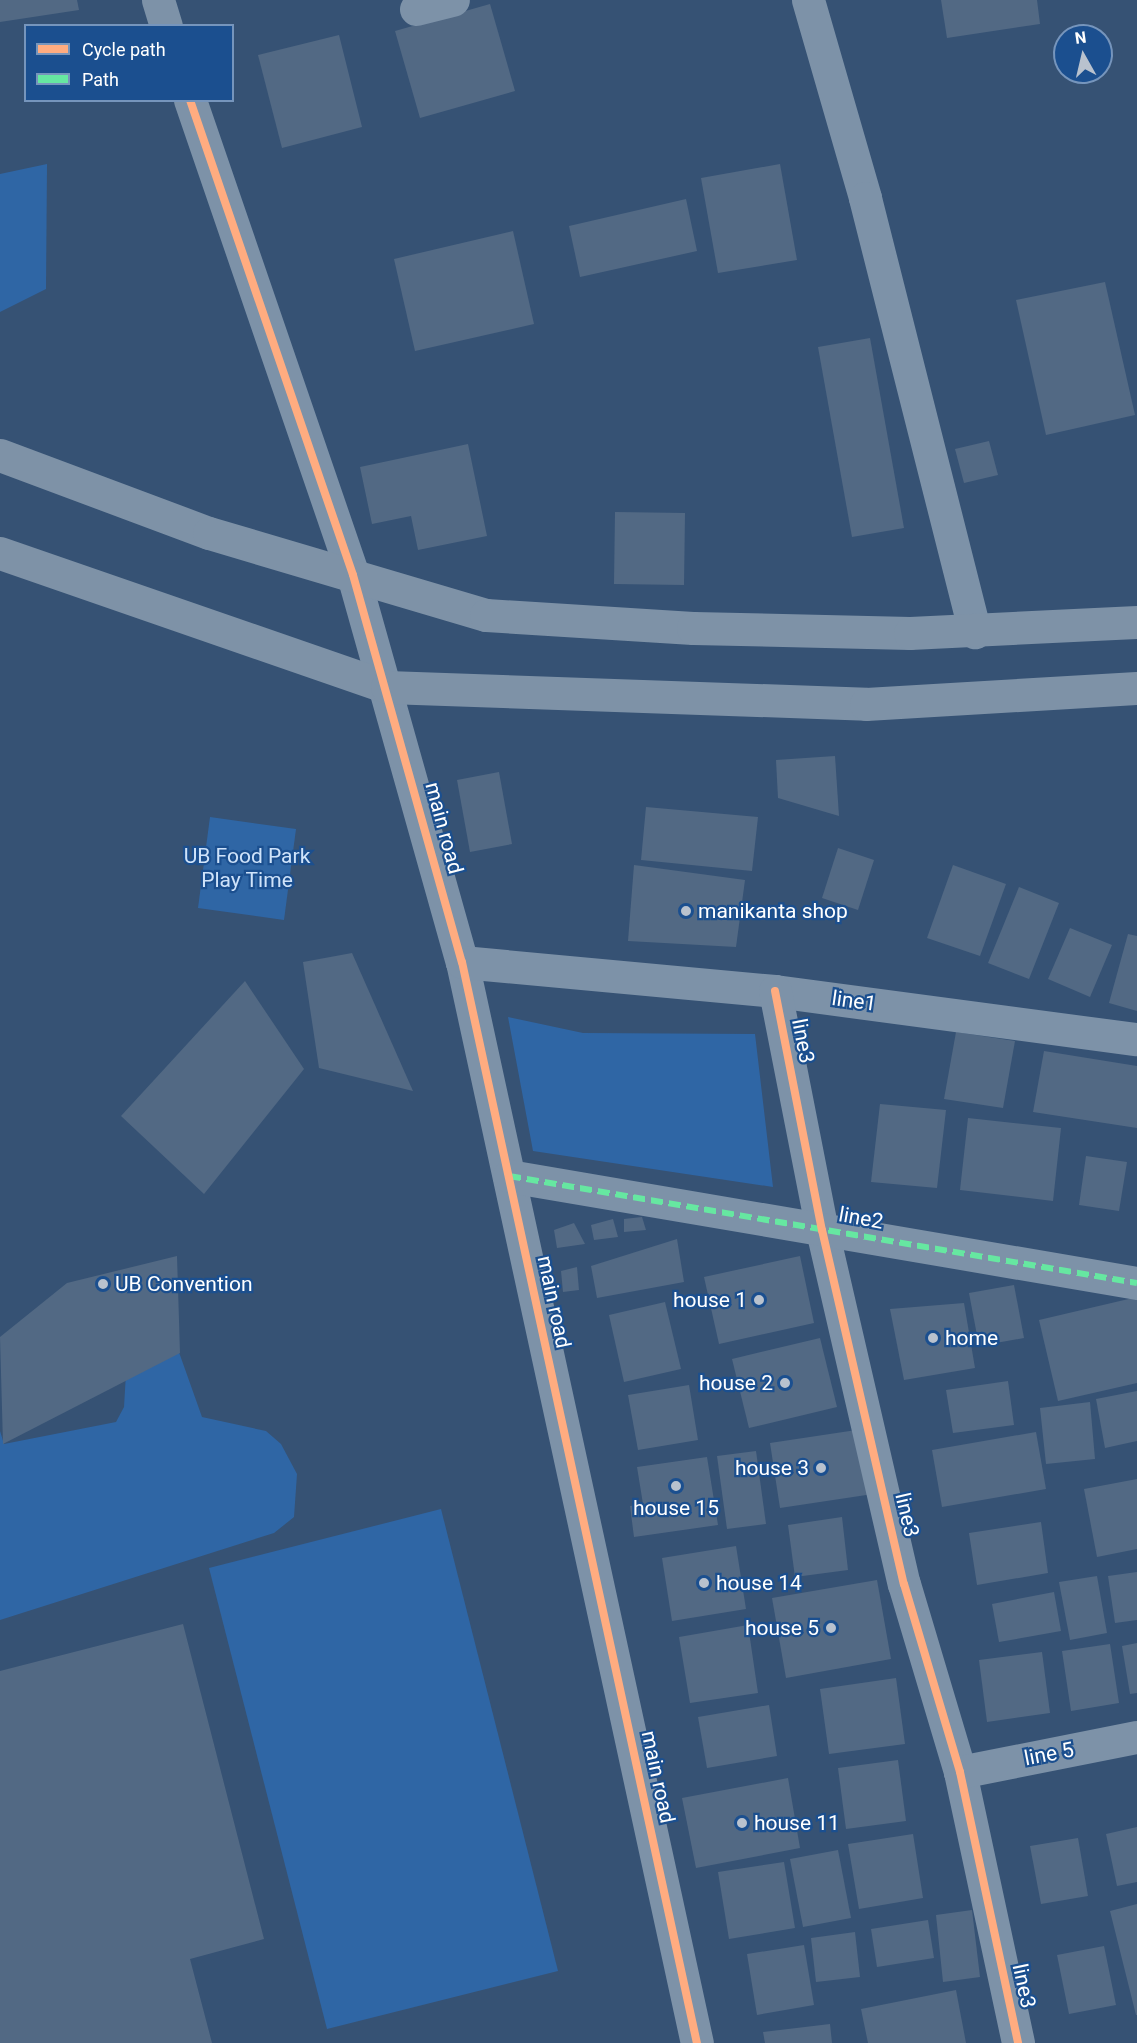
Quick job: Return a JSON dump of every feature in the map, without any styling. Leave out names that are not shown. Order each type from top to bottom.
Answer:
[{"type":"highway","points":[[0,454],[209,533],[486,615],[693,628],[975,632],[1137,622]]},
{"type":"highway","points":[[0,553],[387,687],[866,704],[1137,688]]},
{"type":"street","points":[[158,0],[165,24]]},
{"type":"street","points":[[416,9],[453,0]]},
{"type":"street","points":[[808,0],[865,198],[975,632]]},
{"type":"street","name":"main road","points":[[191,102],[353,575],[387,687],[462,962],[697,2043]]},
{"type":"street","name":"line1","points":[[462,962],[775,991],[1137,1039]]},
{"type":"street","name":"line3","points":[[775,991],[822,1230],[904,1584],[960,1772],[1018,2043]]},
{"type":"street","name":"line2","points":[[509,1176],[1137,1283]]},
{"type":"street","name":"line 5","points":[[960,1772],[1137,1737]]},
{"type":"green space","points":[[47,164],[46,289],[0,312],[0,174]]},
{"type":"green space","name":"UB Food Park Play Time","points":[[210,817],[296,829],[284,920],[198,908]]},
{"type":"green space","points":[[508,1017],[583,1033],[755,1034],[773,1187],[533,1151]]},
{"type":"green space","points":[[175,1341],[202,1417],[266,1431],[281,1444],[297,1474],[294,1517],[274,1533],[0,1620],[0,1431],[4,1444],[116,1422],[124,1407],[126,1373]]},
{"type":"green space","points":[[441,1509],[558,1971],[327,2029],[209,1568]]},
{"type":"building","points":[[0,0],[77,0],[79,10],[0,22]]},
{"type":"building","points":[[941,0],[1037,0],[1040,24],[947,38]]},
{"type":"building","points":[[490,4],[515,91],[420,118],[395,31]]},
{"type":"building","points":[[339,35],[362,127],[282,148],[258,55]]},
{"type":"building","points":[[780,164],[797,260],[718,273],[701,178]]},
{"type":"building","points":[[686,199],[697,251],[580,277],[569,226]]},
{"type":"building","points":[[513,231],[534,324],[415,351],[394,259]]},
{"type":"building","points":[[1105,282],[1135,415],[1046,435],[1016,300]]},
{"type":"building","points":[[870,338],[904,528],[852,537],[818,347]]},
{"type":"building","points":[[989,441],[998,475],[964,483],[955,449]]},
{"type":"building","points":[[468,444],[487,536],[418,550],[411,516],[372,524],[360,467]]},
{"type":"building","points":[[615,512],[685,513],[684,585],[614,584]]},
{"type":"building","points":[[835,756],[839,816],[778,798],[776,760]]},
{"type":"building","points":[[499,772],[512,844],[470,852],[457,780]]},
{"type":"building","points":[[646,807],[758,817],[752,871],[641,860]]},
{"type":"building","points":[[838,848],[874,860],[858,910],[822,898]]},
{"type":"building","name":"manikanta shop","points":[[634,865],[745,880],[736,947],[628,941]]},
{"type":"building","points":[[953,865],[1006,884],[980,956],[927,938]]},
{"type":"building","points":[[1019,887],[1059,903],[1029,979],[988,963]]},
{"type":"building","points":[[1070,928],[1112,945],[1090,997],[1048,979]]},
{"type":"building","points":[[1128,934],[1137,936],[1137,1011],[1109,1003]]},
{"type":"building","points":[[352,953],[413,1091],[319,1068],[303,962]]},
{"type":"building","points":[[245,981],[304,1069],[204,1194],[121,1116]]},
{"type":"building","points":[[956,1032],[1015,1041],[1003,1108],[944,1099]]},
{"type":"building","points":[[1044,1051],[1137,1066],[1137,1128],[1033,1112]]},
{"type":"building","points":[[880,1104],[946,1110],[937,1188],[871,1182]]},
{"type":"building","points":[[968,1118],[1061,1128],[1053,1201],[960,1190]]},
{"type":"building","points":[[1086,1156],[1127,1162],[1119,1211],[1079,1205]]},
{"type":"building","points":[[642,1217],[646,1230],[624,1232],[624,1219]]},
{"type":"building","points":[[613,1219],[618,1237],[594,1240],[591,1225]]},
{"type":"building","points":[[574,1223],[585,1244],[557,1248],[554,1230]]},
{"type":"building","points":[[677,1239],[684,1282],[597,1298],[591,1266]]},
{"type":"building","points":[[177,1256],[180,1353],[3,1444],[0,1337],[67,1283]]},
{"type":"building","name":"house 1","points":[[800,1256],[814,1323],[719,1344],[704,1277]]},
{"type":"building","points":[[577,1267],[579,1290],[563,1292],[561,1271]]},
{"type":"building","points":[[1014,1285],[1024,1338],[979,1346],[969,1293]]},
{"type":"building","points":[[1137,1297],[1137,1383],[1058,1401],[1039,1320]]},
{"type":"building","points":[[665,1302],[681,1369],[624,1382],[609,1315]]},
{"type":"building","name":"home","points":[[964,1303],[975,1368],[904,1380],[890,1309]]},
{"type":"building","name":"house 2","points":[[820,1338],[837,1407],[749,1428],[732,1359]]},
{"type":"building","points":[[1008,1381],[1014,1425],[953,1433],[946,1390]]},
{"type":"building","points":[[689,1385],[698,1440],[638,1450],[628,1395]]},
{"type":"building","points":[[1137,1391],[1137,1441],[1105,1448],[1096,1399]]},
{"type":"building","points":[[1090,1402],[1095,1459],[1046,1464],[1040,1408]]},
{"type":"building","name":"house 3","points":[[863,1429],[873,1494],[780,1508],[770,1443]]},
{"type":"building","points":[[1036,1432],[1046,1489],[942,1507],[932,1450]]},
{"type":"building","points":[[756,1451],[766,1524],[727,1529],[717,1456]]},
{"type":"building","name":"house 15","points":[[707,1457],[718,1525],[634,1537],[630,1506],[643,1504],[637,1467]]},
{"type":"building","points":[[1137,1479],[1137,1549],[1097,1557],[1084,1489]]},
{"type":"building","points":[[842,1517],[848,1570],[795,1577],[788,1525]]},
{"type":"building","points":[[1041,1522],[1048,1573],[977,1585],[969,1533]]},
{"type":"building","name":"house 14","points":[[736,1546],[746,1609],[672,1621],[662,1558]]},
{"type":"building","points":[[1137,1572],[1137,1620],[1115,1623],[1108,1576]]},
{"type":"building","points":[[1097,1576],[1107,1633],[1070,1640],[1059,1582]]},
{"type":"building","name":"house 5","points":[[877,1580],[891,1659],[786,1678],[772,1598]]},
{"type":"building","points":[[1054,1592],[1061,1631],[999,1642],[992,1604]]},
{"type":"building","points":[[183,1624],[264,1939],[190,1959],[212,2043],[0,2043],[0,1671]]},
{"type":"building","points":[[748,1625],[758,1693],[690,1703],[679,1637]]},
{"type":"building","points":[[1137,1643],[1137,1693],[1130,1694],[1122,1646]]},
{"type":"building","points":[[1110,1644],[1119,1703],[1071,1711],[1062,1651]]},
{"type":"building","points":[[1042,1652],[1050,1713],[987,1722],[979,1660]]},
{"type":"building","name":"house 5","points":[[896,1678],[905,1744],[829,1754],[820,1689]]},
{"type":"building","points":[[769,1705],[777,1756],[707,1768],[698,1717]]},
{"type":"building","points":[[898,1760],[906,1821],[846,1829],[838,1768]]},
{"type":"building","name":"house 11","points":[[788,1778],[800,1848],[696,1868],[682,1798]]},
{"type":"building","points":[[1137,1827],[1137,1882],[1117,1886],[1106,1834]]},
{"type":"building","points":[[913,1834],[923,1898],[859,1909],[848,1844]]},
{"type":"building","points":[[1078,1838],[1088,1896],[1041,1904],[1030,1846]]},
{"type":"building","points":[[838,1850],[851,1918],[803,1927],[790,1859]]},
{"type":"building","points":[[784,1862],[795,1928],[729,1939],[718,1872]]},
{"type":"building","points":[[1137,1904],[1137,2015],[1136,2015],[1110,1911]]},
{"type":"building","points":[[972,1910],[980,1977],[943,1982],[936,1915]]},
{"type":"building","points":[[928,1920],[934,1958],[877,1967],[871,1929]]},
{"type":"building","points":[[855,1932],[860,1977],[816,1982],[811,1938]]},
{"type":"building","points":[[804,1945],[814,2005],[757,2015],[747,1954]]},
{"type":"building","points":[[1104,1946],[1116,2005],[1069,2014],[1057,1955]]},
{"type":"building","points":[[956,1990],[966,2043],[868,2043],[861,2009]]},
{"type":"building","points":[[830,2024],[832,2043],[765,2043],[763,2032]]},
{"type":"marked path","points":[[509,1176],[1137,1283]]},
{"type":"cycle path","points":[[191,102],[353,575],[462,962],[697,2043]]},
{"type":"cycle path","points":[[775,991],[822,1230],[904,1584],[960,1772],[1018,2043]]},
{"type":"place","name":"manikanta shop","points":[[686,911]]},
{"type":"place","name":"UB Convention","points":[[103,1284]]},
{"type":"place","name":"house 1","points":[[759,1300]]},
{"type":"place","name":"home","points":[[933,1338]]},
{"type":"place","name":"house 2","points":[[785,1383]]},
{"type":"place","name":"house 3","points":[[821,1468]]},
{"type":"place","name":"house 15","points":[[676,1486]]},
{"type":"place","name":"house 14","points":[[704,1583]]},
{"type":"place","name":"house 5","points":[[831,1628]]},
{"type":"place","name":"house 11","points":[[742,1823]]}]
